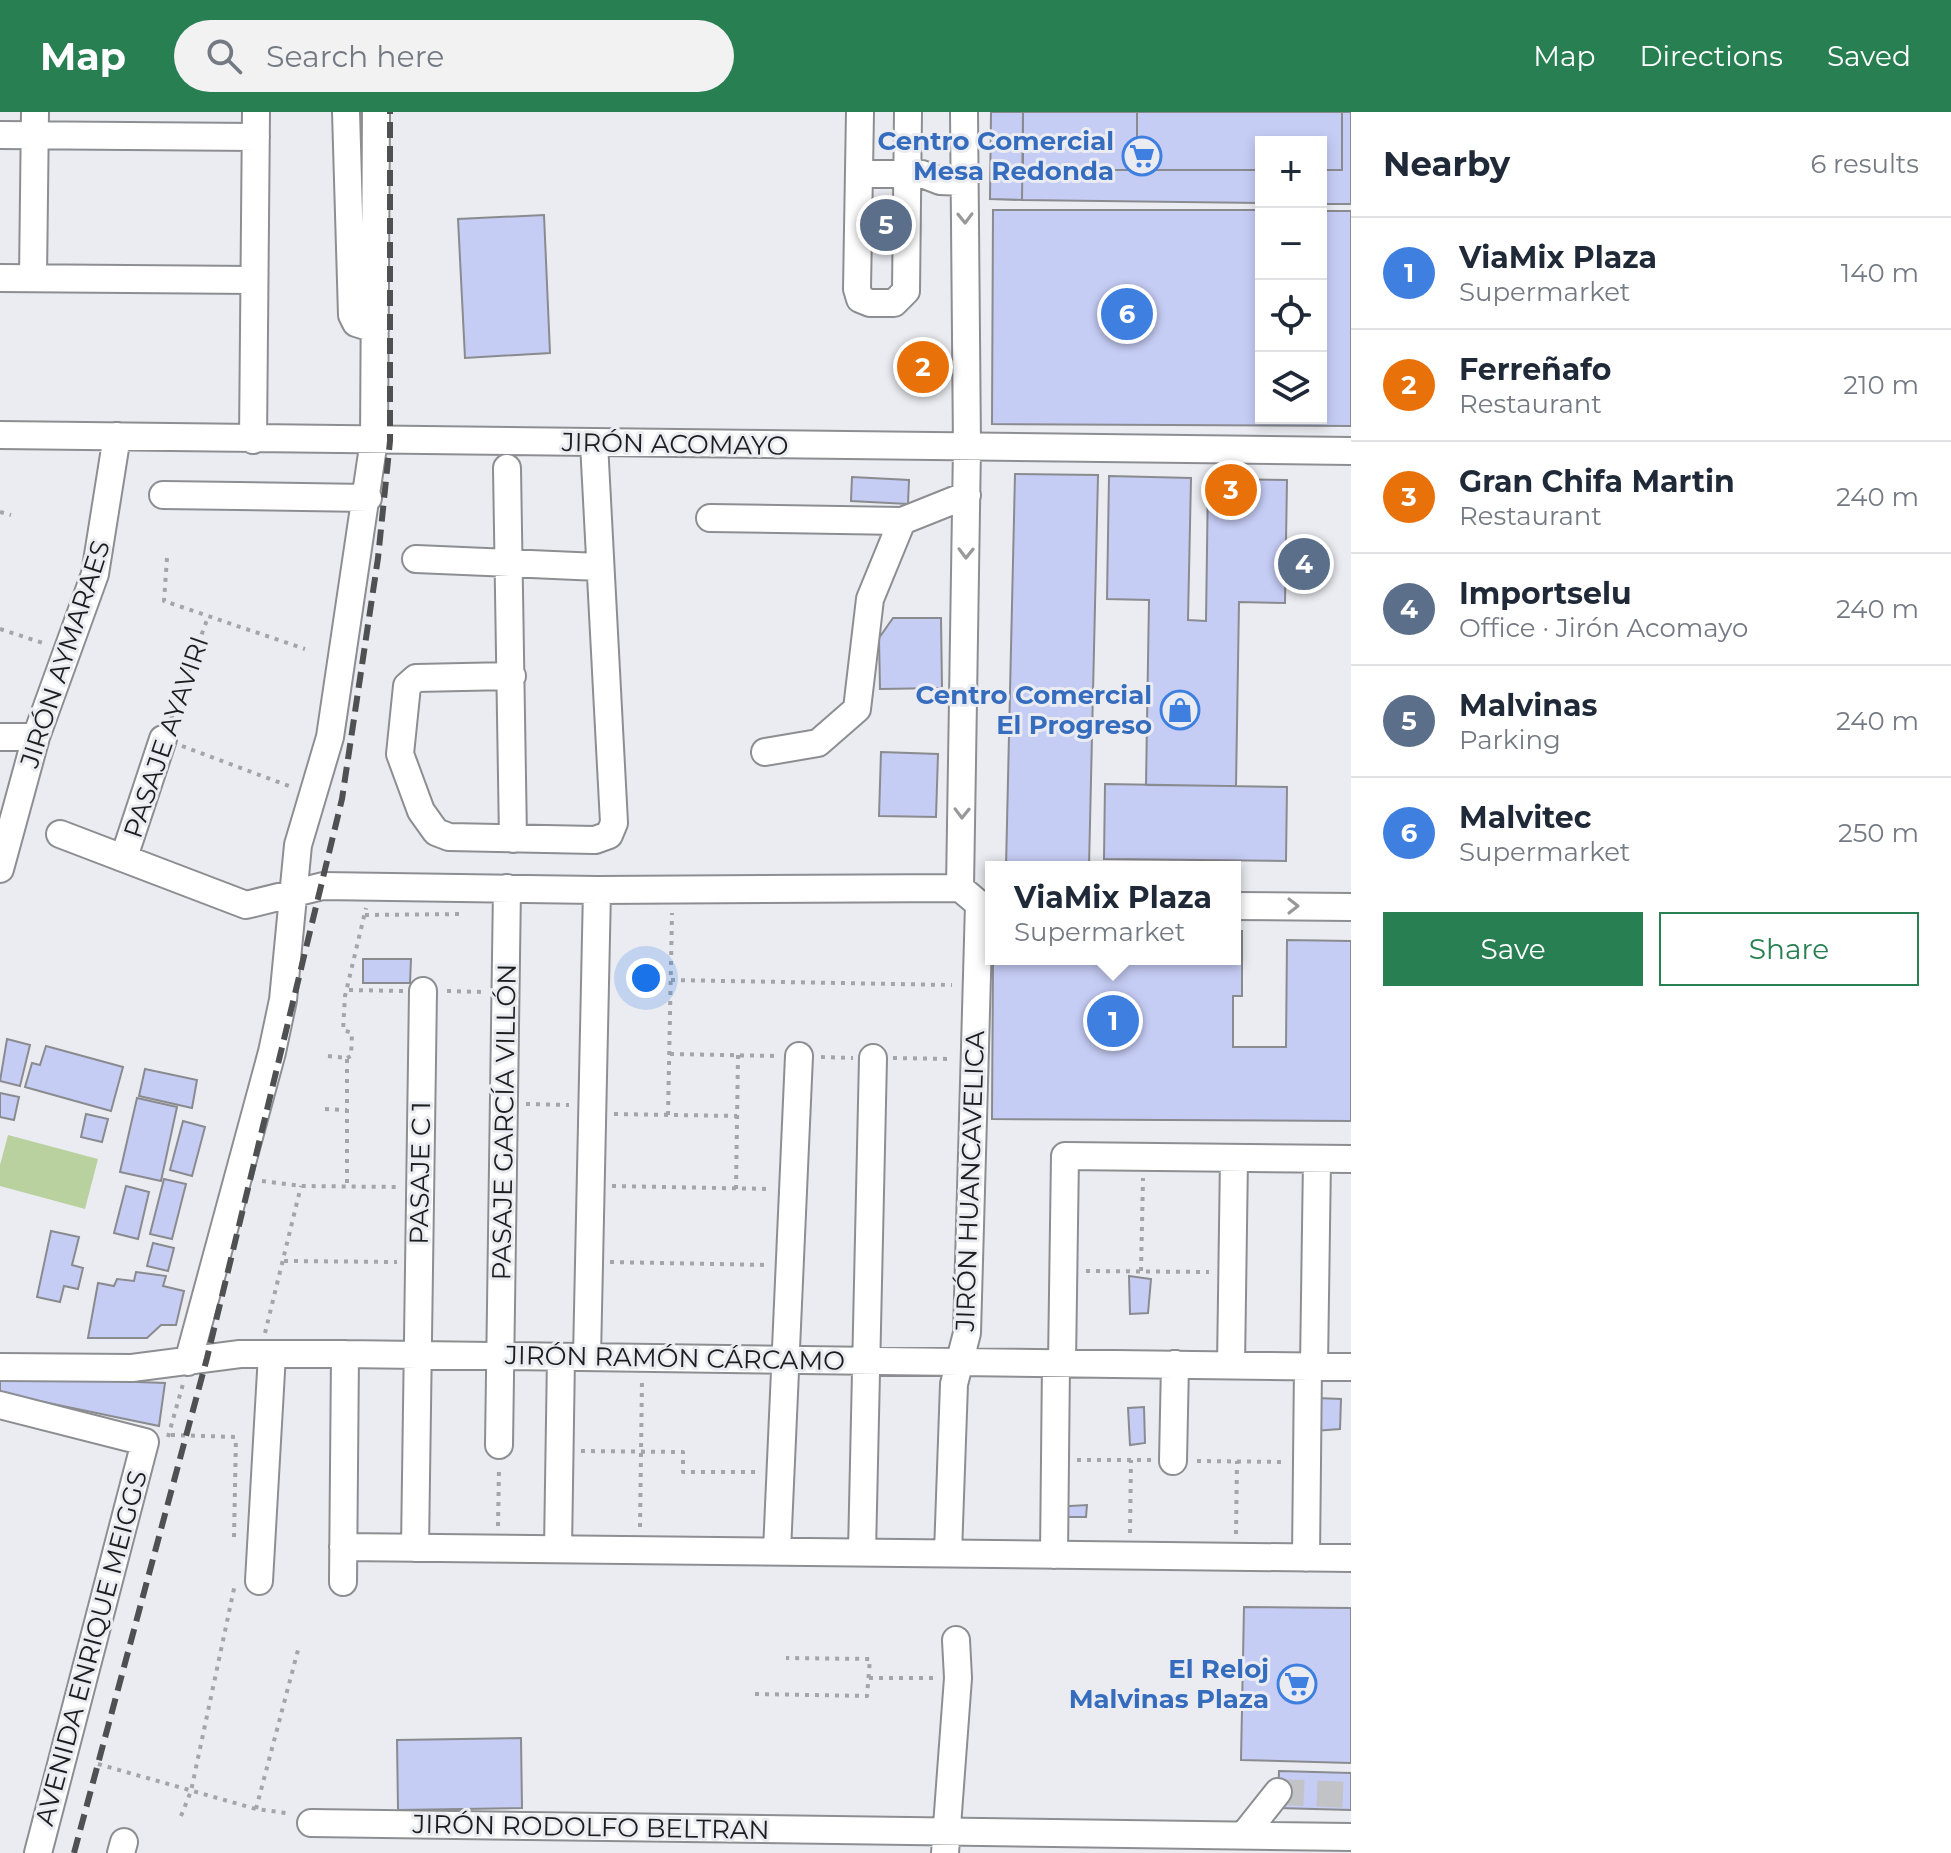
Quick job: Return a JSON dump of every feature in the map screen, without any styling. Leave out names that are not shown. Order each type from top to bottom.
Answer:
[{"type":"street","points":[[346,112],[352,315],[356,323],[375,329]]},
{"type":"street","points":[[188,1362],[272,1052],[283,1000],[291,892],[298,845],[330,737],[368,498],[374,440],[376,112]]},
{"type":"street","points":[[860,112],[857,289],[860,299],[882,303],[894,303],[906,291],[915,174],[908,112]]},
{"type":"street","name":"JIRÓN HUANCAVELICA","points":[[948,1553],[954,1384],[967,1333],[977,986],[967,495],[964,112]]},
{"type":"street","points":[[33,278],[35,124]]},
{"type":"street","points":[[0,135],[35,124],[256,125],[253,440]]},
{"type":"street","points":[[859,174],[915,174],[939,166],[964,174]]},
{"type":"street","points":[[0,278],[254,280]]},
{"type":"street","name":"JIRÓN ACOMAYO","points":[[0,435],[1351,451]]},
{"type":"street","name":"JIRÓN AYMARAES","points":[[0,869],[36,737],[95,574],[117,436]]},
{"type":"street","points":[[512,676],[416,678],[407,686],[400,754],[421,811],[436,832],[449,837],[595,840],[609,835],[614,823],[594,443]]},
{"type":"street","points":[[507,468],[511,561],[513,839]]},
{"type":"street","points":[[163,495],[368,498]]},
{"type":"street","points":[[710,518],[902,521],[967,495]]},
{"type":"street","points":[[765,752],[818,743],[857,709],[870,599],[902,521]]},
{"type":"street","points":[[416,559],[599,567]]},
{"type":"street","points":[[0,737],[36,737]]},
{"type":"street","name":"PASAJE AYAVIRI","points":[[124,857],[163,739]]},
{"type":"street","points":[[60,834],[246,905],[323,886],[372,886],[507,901],[597,890],[673,888],[977,899]]},
{"type":"street","points":[[558,1549],[559,1451],[589,1262],[597,890]]},
{"type":"street","name":"PASAJE GARCÍA VILLÓN","points":[[499,1445],[507,901]]},
{"type":"street","points":[[1241,906],[1351,907]]},
{"type":"street","name":"PASAJE C 1","points":[[415,1548],[423,991]]},
{"type":"street","points":[[777,1551],[799,1056]]},
{"type":"street","points":[[862,1552],[873,1058]]},
{"type":"street","points":[[1054,1555],[1065,1156],[1351,1159]]},
{"type":"street","points":[[1231,1365],[1234,1158]]},
{"type":"street","points":[[1306,1558],[1317,1159]]},
{"type":"street","points":[[247,1581],[265,1438],[266,1354]]},
{"type":"street","name":"JIRÓN RAMÓN CÁRCAMO","points":[[0,1367],[132,1368],[266,1354],[1351,1367]]},
{"type":"street","points":[[343,1582],[345,1354]]},
{"type":"street","points":[[1173,1461],[1175,1364]]},
{"type":"street","name":"AVENIDA ENRIQUE MEIGGS","points":[[0,1405],[145,1442],[38,1853]]},
{"type":"street","points":[[343,1547],[1351,1558]]},
{"type":"street","points":[[945,1843],[958,1678],[956,1640]]},
{"type":"street","points":[[1243,1836],[1278,1792]]},
{"type":"street","name":"JIRÓN RODOLFO BELTRAN","points":[[311,1823],[847,1842],[1351,1837]]},
{"type":"path","points":[[0,512],[11,515]]},
{"type":"path","points":[[167,558],[164,601],[305,649]]},
{"type":"path","name":"PASAJE AYAVIRI","points":[[163,739],[208,617]]},
{"type":"path","points":[[0,629],[67,650]]},
{"type":"path","points":[[163,739],[289,786]]},
{"type":"path","points":[[328,1056],[351,1056],[352,1033],[343,1030],[345,996],[372,886]]},
{"type":"path","points":[[668,1115],[673,888]]},
{"type":"path","points":[[364,915],[507,901]]},
{"type":"path","points":[[671,980],[977,986]]},
{"type":"path","points":[[736,1189],[738,1055]]},
{"type":"path","points":[[347,1058],[347,1187]]},
{"type":"path","points":[[504,1103],[668,1115],[737,1116]]},
{"type":"path","points":[[325,1109],[347,1110]]},
{"type":"path","points":[[1141,1271],[1143,1157]]},
{"type":"path","points":[[262,1181],[301,1186],[420,1186]]},
{"type":"path","points":[[266,1354],[301,1186]]},
{"type":"path","points":[[590,1186],[794,1190]]},
{"type":"path","points":[[284,1261],[419,1263]]},
{"type":"path","points":[[589,1262],[791,1266]]},
{"type":"path","points":[[1064,1270],[1232,1272]]},
{"type":"path","points":[[640,1550],[642,1358]]},
{"type":"path","points":[[188,1362],[171,1435],[265,1438]]},
{"type":"path","points":[[234,1537],[236,1437]]},
{"type":"path","points":[[498,1549],[499,1445]]},
{"type":"path","points":[[559,1451],[683,1452],[683,1472],[779,1472]]},
{"type":"path","points":[[1130,1555],[1131,1460]]},
{"type":"path","points":[[1236,1557],[1237,1461]]},
{"type":"path","points":[[181,1816],[191,1791],[247,1581]]},
{"type":"path","points":[[256,1809],[298,1650]]},
{"type":"path","points":[[755,1694],[867,1696],[870,1659],[786,1658]]},
{"type":"path","points":[[869,1678],[958,1678]]},
{"type":"path","points":[[98,1764],[256,1809],[286,1813]]},
{"type":"green space","points":[[8,1135],[98,1159],[85,1209],[0,1186],[0,1165]]},
{"type":"building","points":[[991,112],[1023,112],[1022,200],[990,199]]},
{"type":"building","name":"Centro Comercial Mesa Redonda","points":[[1023,112],[1351,112],[1351,204],[1327,204],[1327,136],[1255,136],[1255,203],[1022,200]]},
{"type":"building","points":[[1023,112],[1137,112],[1137,170],[1023,170]]},
{"type":"building","points":[[1137,112],[1342,112],[1342,170],[1327,170],[1327,136],[1255,136],[1255,170],[1137,170]]},
{"type":"building","points":[[993,210],[1255,210],[1255,424],[1327,424],[1327,211],[1351,211],[1351,426],[992,424]]},
{"type":"building","points":[[544,215],[550,353],[465,358],[458,219]]},
{"type":"building","points":[[1015,474],[1098,475],[1089,861],[1006,861]]},
{"type":"building","points":[[1109,476],[1191,478],[1188,620],[1206,621],[1208,479],[1287,480],[1285,603],[1239,602],[1236,786],[1146,785],[1149,600],[1107,599]]},
{"type":"building","points":[[852,477],[909,480],[908,504],[851,501]]},
{"type":"building","points":[[893,618],[941,618],[942,688],[880,689],[879,638]]},
{"type":"building","points":[[881,752],[938,754],[936,817],[879,816]]},
{"type":"building","points":[[1105,784],[1287,787],[1286,861],[1104,859]]},
{"type":"building","points":[[1242,931],[1242,996],[1233,996],[1233,1047],[1286,1047],[1287,940],[1351,941],[1351,1121],[992,1119],[993,965],[1241,965]]},
{"type":"building","points":[[363,959],[411,959],[410,983],[363,983]]},
{"type":"building","points":[[7,1039],[30,1045],[20,1086],[0,1081]]},
{"type":"building","points":[[46,1046],[123,1067],[111,1111],[25,1087],[32,1063],[40,1065]]},
{"type":"building","points":[[145,1069],[197,1080],[192,1108],[139,1096]]},
{"type":"building","points":[[0,1093],[19,1097],[14,1120],[0,1117]]},
{"type":"building","points":[[137,1098],[177,1107],[161,1181],[120,1172]]},
{"type":"building","points":[[86,1114],[108,1119],[102,1142],[81,1137]]},
{"type":"building","points":[[183,1121],[205,1127],[192,1176],[170,1170]]},
{"type":"building","points":[[164,1179],[186,1184],[172,1239],[150,1234]]},
{"type":"building","points":[[126,1186],[149,1192],[138,1239],[114,1233]]},
{"type":"building","points":[[51,1231],[79,1237],[72,1265],[83,1268],[78,1289],[64,1286],[60,1302],[37,1297]]},
{"type":"building","points":[[153,1243],[174,1248],[168,1271],[147,1266]]},
{"type":"building","points":[[136,1272],[166,1276],[163,1286],[184,1291],[176,1325],[161,1325],[147,1338],[88,1338],[98,1283],[114,1286],[117,1279],[134,1281]]},
{"type":"building","points":[[1129,1276],[1151,1279],[1148,1313],[1130,1314]]},
{"type":"building","points":[[0,1377],[165,1383],[159,1426],[0,1393]]},
{"type":"building","points":[[1317,1398],[1341,1399],[1340,1429],[1315,1431]]},
{"type":"building","points":[[1144,1407],[1145,1443],[1130,1445],[1128,1408]]},
{"type":"building","points":[[1087,1505],[1086,1517],[1054,1517],[1053,1507]]},
{"type":"building","name":"El Reloj Malvinas Plaza","points":[[1244,1607],[1351,1608],[1351,1763],[1241,1760]]},
{"type":"building","points":[[521,1738],[522,1808],[398,1810],[397,1740]]},
{"type":"building","points":[[1279,1771],[1351,1773],[1351,1810],[1278,1808]]},
{"type":"tunnel","points":[[1278,1792],[1351,1795]]},
{"type":"railway","points":[[74,1853],[207,1358],[342,799],[378,558],[390,441],[390,112]]},
{"type":"place","name":"Centro Comercial Mesa Redonda","points":[[1142,156]]},
{"type":"place","name":"Malvinas","points":[[886,225]]},
{"type":"place","name":"Malvitec","points":[[1127,314]]},
{"type":"place","name":"Ferreñafo","points":[[923,367]]},
{"type":"place","name":"Gran Chifa Martin","points":[[1231,490]]},
{"type":"place","name":"Importselu","points":[[1304,564]]},
{"type":"place","name":"Centro Comercial El Progreso","points":[[1180,710]]},
{"type":"place","name":"ViaMix Plaza","points":[[1113,1021]]},
{"type":"place","name":"El Reloj Malvinas Plaza","points":[[1297,1684]]}]
